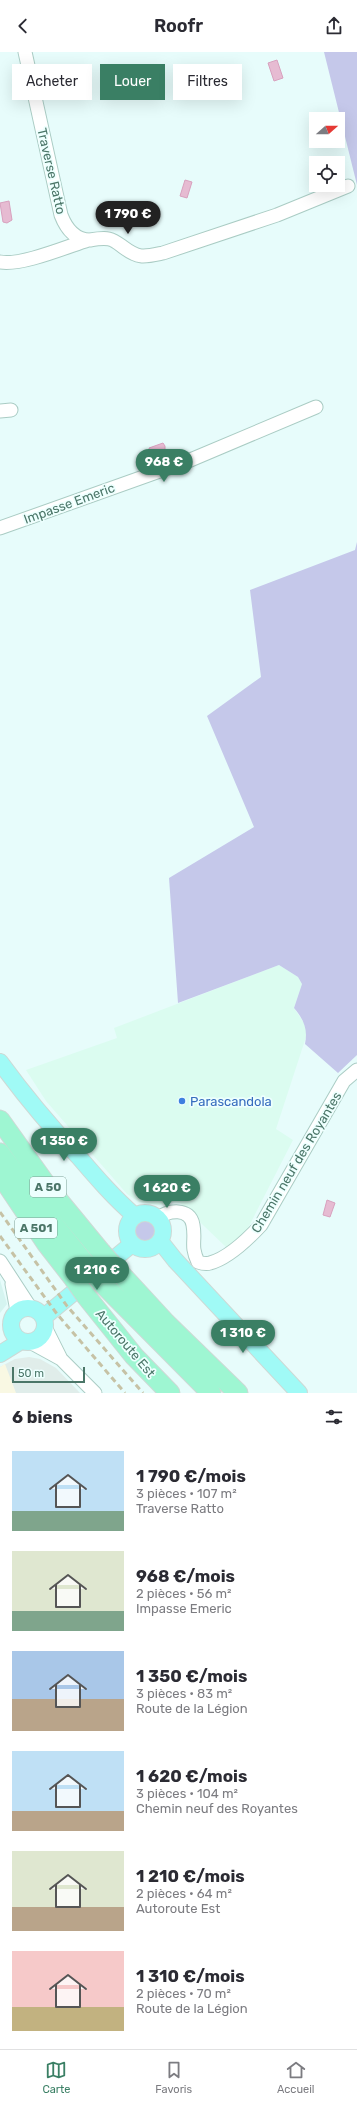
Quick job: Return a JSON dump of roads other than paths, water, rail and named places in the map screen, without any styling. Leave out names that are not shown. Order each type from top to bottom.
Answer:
[{"type":"highway","name":"A 50","points":[[0,1120],[50,1190],[100,1252],[166,1323],[235,1390]]},
{"type":"highway","name":"A 50","points":[[0,1153],[38,1205],[102,1283],[211,1393]]},
{"type":"highway","name":"Autoroute Est","points":[[0,1174],[46,1243],[86,1296],[134,1356],[170,1393]]},
{"type":"main road","points":[[0,1062],[51,1126],[118,1201],[135,1216]]},
{"type":"main road","points":[[160,1241],[147,1249],[132,1244],[127,1230],[128,1224],[135,1216],[146,1213],[157,1219],[162,1226],[160,1241],[199,1286],[299,1393]]},
{"type":"main road","points":[[45,1322],[132,1244]]},
{"type":"main road","points":[[0,1344],[21,1338],[38,1339],[43,1334],[45,1322],[40,1312],[24,1309],[11,1320],[21,1338]]},
{"type":"main road","points":[[0,1354],[21,1338]]},
{"type":"street","name":"Traverse Ratto","points":[[26,52],[61,215],[65,225],[71,232],[88,240],[109,239],[139,257],[164,253],[277,215],[348,186]]},
{"type":"street","points":[[0,262],[9,263],[23,260],[88,240]]},
{"type":"street","name":"Impasse Emeric","points":[[0,528],[188,461],[316,407]]},
{"type":"street","name":"Chemin neuf des Royantes","points":[[157,1219],[164,1213],[176,1211],[188,1215],[193,1224],[193,1251],[198,1262],[210,1263],[228,1254],[250,1237],[260,1225],[344,1081],[357,1070]]},
{"type":"street","points":[[0,1261],[12,1280],[24,1309]]},
{"type":"street","points":[[45,1322],[61,1359]]},
{"type":"street","points":[[21,1338],[61,1359],[95,1393]]},
{"type":"railway","points":[[0,1212],[67,1306],[143,1393]]},
{"type":"railway","points":[[0,1236],[57,1314],[125,1393]]},
{"type":"place","name":"Parascandola","points":[[182,1101]]}]
